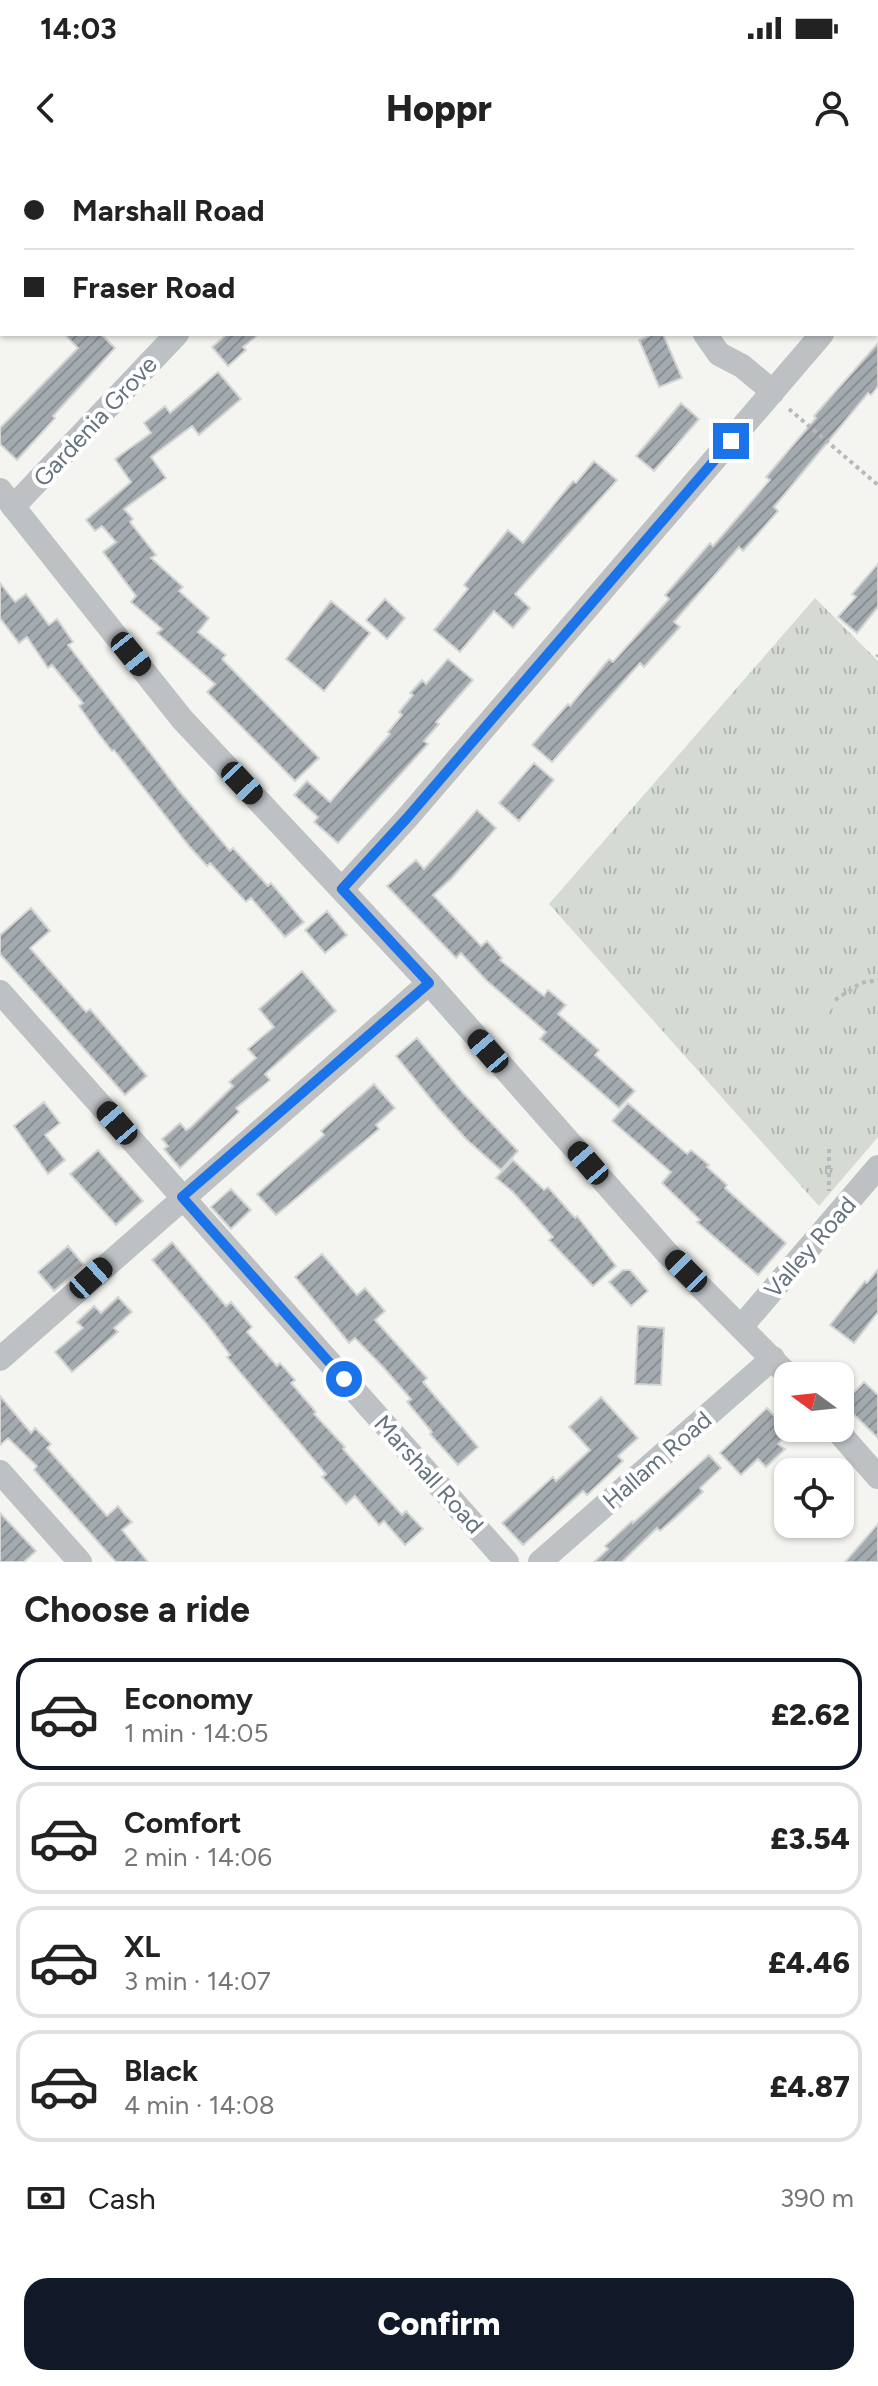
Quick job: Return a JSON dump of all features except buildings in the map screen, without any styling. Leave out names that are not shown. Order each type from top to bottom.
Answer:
[{"type":"street","name":"Gardenia Grove","points":[[7,499],[175,336]]},
{"type":"street","points":[[706,336],[719,354],[742,366],[772,393]]},
{"type":"street","points":[[342,889],[417,806],[820,336]]},
{"type":"street","points":[[7,499],[182,719],[429,983],[667,1253],[776,1362]]},
{"type":"street","points":[[0,1359],[429,983]]},
{"type":"street","name":"Marshall Road","points":[[0,992],[507,1562]]},
{"type":"street","name":"Valley Road","points":[[741,1327],[878,1167]]},
{"type":"street","name":"Hallam Road","points":[[540,1562],[774,1373]]},
{"type":"street","points":[[847,1442],[878,1477]]},
{"type":"street","points":[[0,1472],[80,1562]]},
{"type":"path","points":[[772,393],[878,485]]},
{"type":"path","points":[[835,1000],[861,983],[878,980]]},
{"type":"path","points":[[829,1149],[831,1222]]},
{"type":"green space","points":[[815,598],[878,661],[878,1137],[819,1206],[549,904]]},
{"type":"green space","points":[[822,981],[840,1001],[819,1021],[801,1000]]},
{"type":"route","points":[[344,1379],[182,1197],[429,983],[342,889],[407,818],[731,441]]}]
